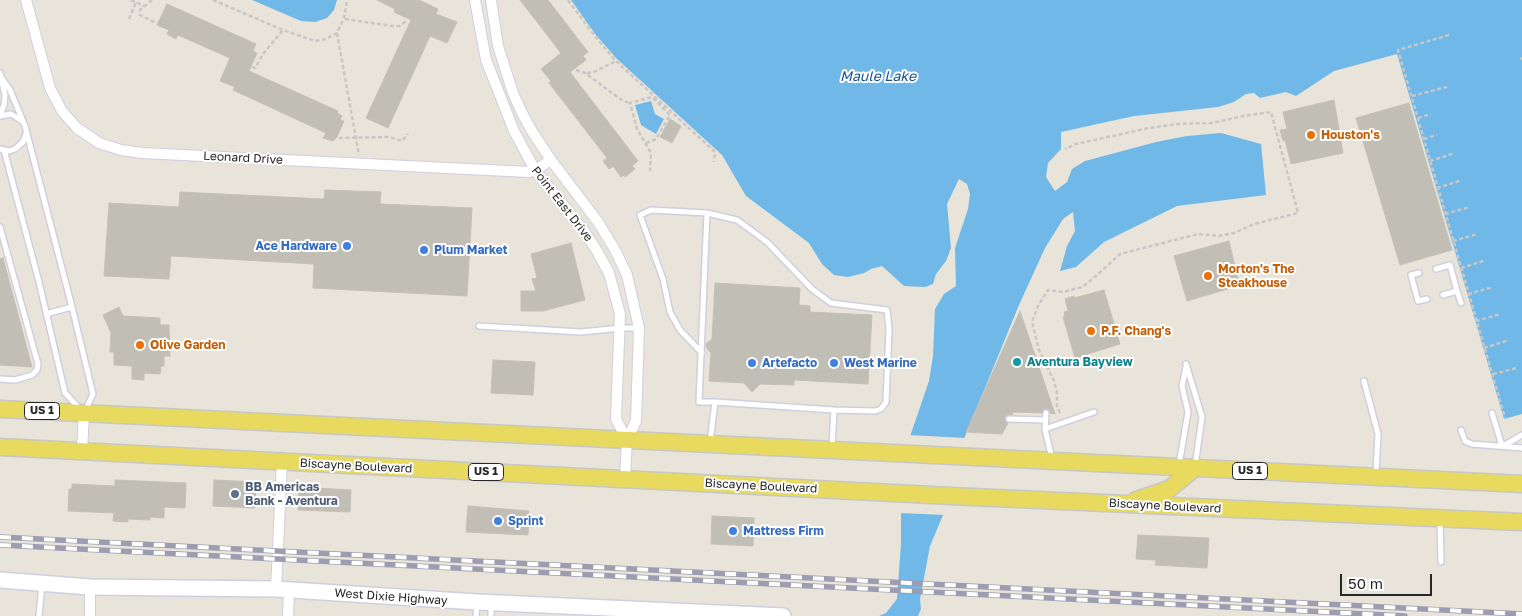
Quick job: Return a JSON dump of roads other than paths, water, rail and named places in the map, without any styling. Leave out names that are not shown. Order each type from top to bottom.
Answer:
[{"type":"main road","name":"US 1","points":[[0,409],[1522,484]]},
{"type":"main road","name":"Biscayne Boulevard","points":[[0,447],[891,493],[1522,522]]},
{"type":"main road","points":[[1122,504],[1156,495],[1169,489],[1187,468]]},
{"type":"street","name":"Leonard Drive","points":[[26,0],[50,88],[62,111],[77,128],[99,143],[121,150],[142,153],[529,172],[551,160]]},
{"type":"street","name":"Point East Drive","points":[[475,0],[482,44],[492,79],[513,130],[535,170],[584,231],[598,251],[609,273],[617,299],[621,328],[616,420],[628,440]]},
{"type":"street","name":"Point East Drive","points":[[490,0],[498,46],[506,74],[522,113],[551,160],[598,222],[627,275],[639,328],[636,421],[628,440],[624,479]]},
{"type":"street","points":[[82,451],[84,413]]},
{"type":"street","points":[[282,462],[282,590],[288,616]]},
{"type":"street","name":"West Dixie Highway","points":[[0,580],[90,587],[282,590],[484,609],[783,616]]},
{"type":"street","points":[[90,587],[90,616]]},
{"type":"lane","points":[[0,74],[5,94],[4,105],[0,115],[11,114],[17,117],[25,126],[26,137],[20,146],[9,151],[2,149]]},
{"type":"lane","points":[[492,79],[506,74]]},
{"type":"lane","points":[[1,77],[10,90],[25,126],[72,307],[93,394],[84,413],[65,393],[2,149]]},
{"type":"lane","points":[[702,353],[680,330],[670,312],[663,279],[640,215],[651,210],[707,213],[737,220],[767,242],[812,289],[832,303],[887,310],[889,329],[886,402],[881,409],[875,411],[699,402],[702,353],[707,213]]},
{"type":"lane","points":[[0,227],[38,364],[32,375],[15,380],[0,379]]},
{"type":"lane","points":[[1436,269],[1450,265],[1461,303]]},
{"type":"lane","points":[[1419,273],[1411,275],[1419,304],[1426,299]]},
{"type":"lane","points":[[1443,295],[1457,291]]},
{"type":"lane","points":[[46,314],[72,307]]},
{"type":"lane","points":[[479,326],[581,332],[639,328]]},
{"type":"lane","points":[[1186,364],[1202,418],[1187,468],[1188,412],[1182,386],[1186,364]]},
{"type":"lane","points":[[1364,381],[1378,434],[1376,477]]},
{"type":"lane","points":[[710,444],[715,402]]},
{"type":"lane","points":[[831,451],[834,410]]},
{"type":"lane","points":[[1045,429],[1094,412]]},
{"type":"lane","points":[[1046,413],[1045,429],[1053,462]]},
{"type":"lane","points":[[1492,413],[1502,446]]},
{"type":"lane","points":[[1009,419],[1045,420]]},
{"type":"lane","points":[[1461,430],[1465,441],[1472,444],[1522,448]]},
{"type":"lane","points":[[1502,446],[1522,435]]},
{"type":"lane","points":[[1440,519],[1440,562]]},
{"type":"lane","points":[[39,616],[42,583]]},
{"type":"water","points":[[252,0],[337,0],[334,10],[327,18],[315,22],[301,21]]},
{"type":"water","name":"Maule Lake","points":[[571,0],[1522,0],[1522,414],[1504,419],[1397,54],[1334,71],[1296,96],[1286,92],[1260,98],[1254,93],[1246,94],[1234,102],[1218,107],[1134,116],[1061,132],[1061,149],[1048,163],[1046,177],[1055,191],[1067,182],[1072,169],[1085,161],[1156,142],[1187,136],[1221,133],[1261,144],[1266,195],[1177,206],[1104,242],[1076,267],[1060,271],[1067,246],[1075,231],[1073,212],[1063,219],[1045,248],[1019,305],[957,456],[951,496],[930,546],[920,599],[921,609],[918,616],[879,616],[886,613],[897,599],[904,454],[929,381],[933,356],[935,309],[944,294],[956,286],[955,248],[968,209],[970,194],[967,184],[959,179],[947,204],[951,248],[946,261],[936,274],[933,284],[925,287],[904,286],[882,266],[848,277],[834,275],[822,264],[809,243],[746,196],[722,155],[616,58],[596,35]]},
{"type":"water","points":[[651,101],[655,114],[664,119],[656,134],[641,125],[635,105]]},
{"type":"railway","points":[[0,537],[1522,614]]},
{"type":"railway","points":[[0,545],[1405,616]]},
{"type":"place","name":"Houston's","points":[[1311,135]]},
{"type":"place","name":"Ace Hardware","points":[[347,246]]},
{"type":"place","name":"Plum Market","points":[[424,250]]},
{"type":"place","name":"Morton's The Steakhouse","points":[[1208,276]]},
{"type":"place","name":"P.F. Chang's","points":[[1091,331]]},
{"type":"place","name":"Olive Garden","points":[[140,345]]},
{"type":"place","name":"Aventura Bayview","points":[[1017,362]]},
{"type":"place","name":"Artefacto","points":[[752,363]]},
{"type":"place","name":"West Marine","points":[[834,363]]},
{"type":"place","name":"BB Americas Bank - Aventura","points":[[235,494]]},
{"type":"place","name":"Sprint","points":[[498,521]]},
{"type":"place","name":"Mattress Firm","points":[[733,531]]}]
